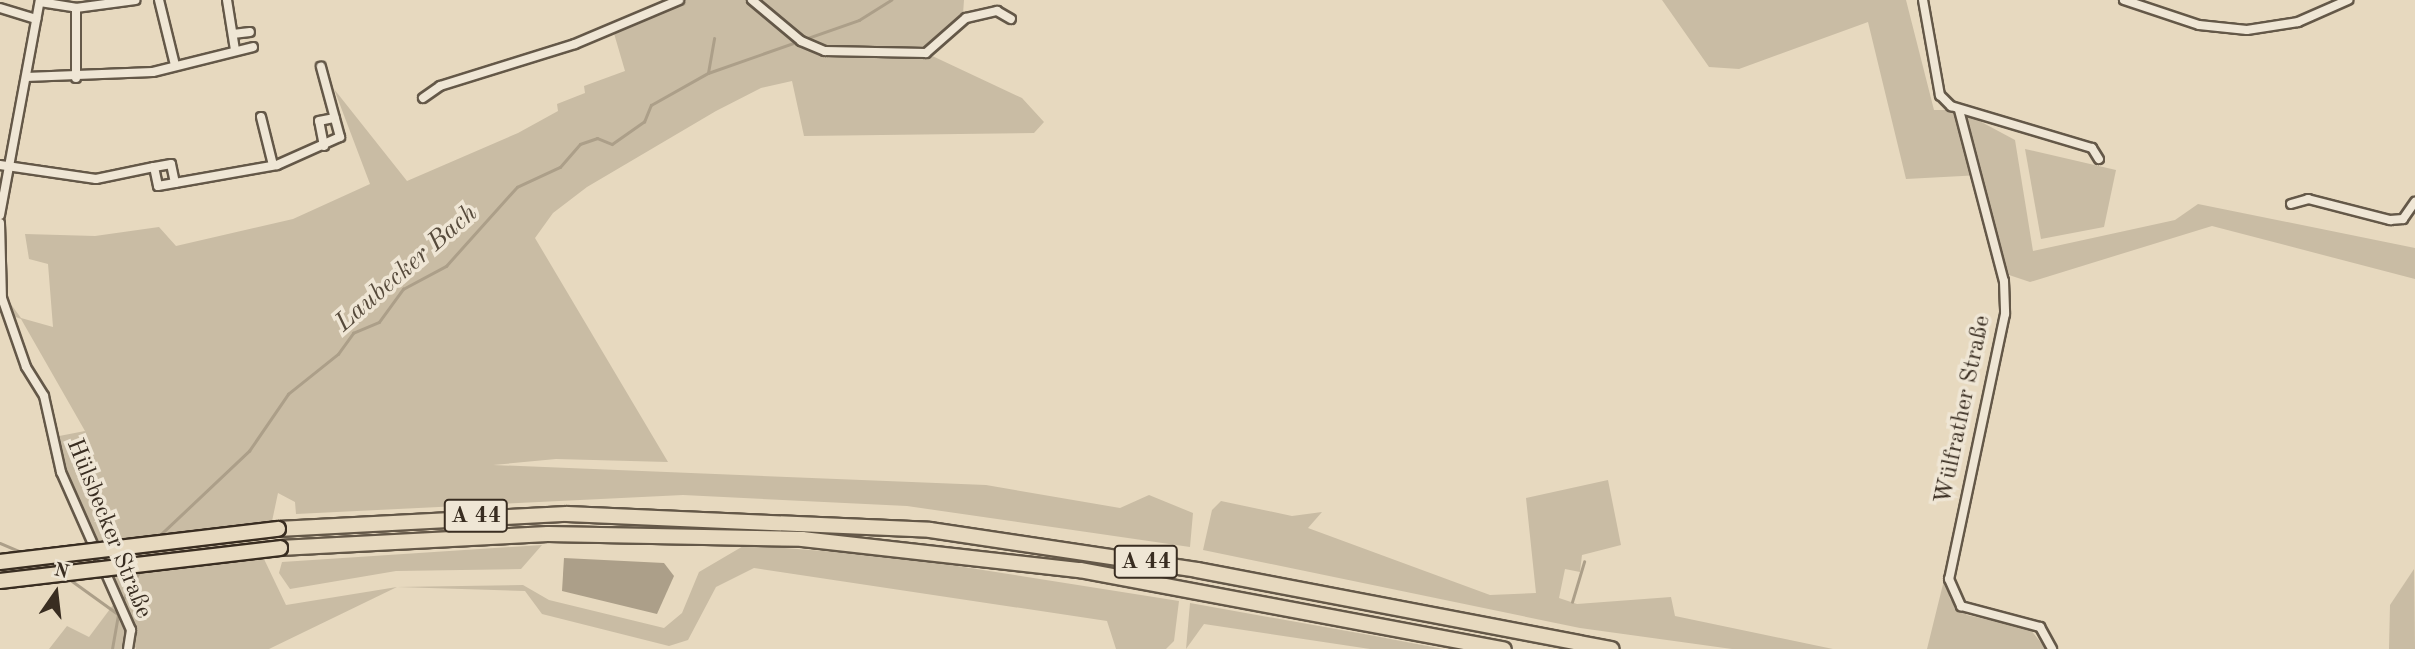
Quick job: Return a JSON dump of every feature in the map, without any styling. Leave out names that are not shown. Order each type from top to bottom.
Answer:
[{"type":"highway","name":"A 44","points":[[0,562],[278,529],[593,514],[930,530],[1184,568],[1612,649]]},
{"type":"highway","name":"A 44","points":[[0,580],[280,548],[548,534],[803,539],[1080,570],[1504,649]]},
{"type":"street","points":[[0,215],[4,167],[26,77],[40,1],[76,8],[135,0]]},
{"type":"street","points":[[159,0],[175,65]]},
{"type":"street","points":[[227,0],[236,50]]},
{"type":"street","points":[[423,98],[440,86],[575,44],[679,0]]},
{"type":"street","points":[[752,0],[801,41],[825,51],[926,53],[966,18],[997,11],[1011,19]]},
{"type":"street","name":"Wülfrather Straße","points":[[1923,0],[1940,95],[1959,110],[2004,281],[2005,314],[1949,579],[1961,606],[2040,627],[2052,649]]},
{"type":"street","points":[[2124,0],[2199,25],[2247,30],[2298,22],[2348,0]]},
{"type":"street","points":[[0,8],[36,19]]},
{"type":"street","points":[[76,8],[76,78]]},
{"type":"street","points":[[233,34],[250,32]]},
{"type":"street","points":[[26,77],[76,78],[175,65],[253,47]]},
{"type":"street","points":[[154,167],[158,187],[273,165],[324,146],[340,137],[321,67]]},
{"type":"street","points":[[1959,110],[2092,148],[2099,159]]},
{"type":"street","points":[[261,117],[273,165]]},
{"type":"street","points":[[324,146],[319,121],[335,117]]},
{"type":"street","points":[[4,167],[96,179],[171,164],[175,183]]},
{"type":"street","points":[[2291,204],[2308,200],[2390,220],[2403,219],[2415,202]]},
{"type":"street","name":"Hülsbecker Straße","points":[[0,223],[2,298],[26,367],[44,396],[61,471],[131,630],[128,649]]},
{"type":"shaded area","points":[[679,0],[964,0],[963,14],[926,53],[1022,98],[1044,122],[1034,133],[804,136],[792,81],[761,88],[716,111],[587,187],[553,213],[535,238],[668,462],[556,459],[493,465],[986,485],[1120,508],[1149,495],[1193,513],[1190,547],[907,506],[683,495],[296,514],[295,502],[278,493],[264,559],[286,605],[397,587],[269,649],[136,649],[54,437],[85,431],[21,319],[0,311],[0,207],[5,296],[21,318],[53,327],[48,264],[29,259],[25,234],[95,236],[159,227],[176,246],[293,219],[370,184],[334,89],[407,181],[518,133],[558,111],[557,104],[585,93],[584,86],[625,71],[613,30]]},
{"type":"shaded area","points":[[1662,0],[1906,0],[1934,110],[1959,110],[2015,140],[2033,251],[2175,220],[2198,204],[2415,248],[2415,279],[2212,226],[2030,282],[2009,275],[1981,175],[1906,179],[1868,22],[1739,69],[1709,67]]},
{"type":"shaded area","points":[[2025,149],[2116,170],[2104,227],[2041,239]]},
{"type":"shaded area","points":[[1608,480],[1621,545],[1582,555],[1580,572],[1565,569],[1559,598],[1577,604],[1671,597],[1675,616],[1833,649],[1732,649],[1580,628],[1203,550],[1212,510],[1221,501],[1292,516],[1322,512],[1308,528],[1490,595],[1536,593],[1526,498]]},
{"type":"shaded area","points":[[542,545],[521,569],[396,571],[290,589],[279,573],[282,562]]},
{"type":"shaded area","points":[[745,545],[900,557],[1179,601],[1174,641],[1166,649],[1116,649],[1107,621],[754,568],[716,587],[688,640],[669,646],[542,614],[525,591],[397,587],[523,585],[549,600],[664,628],[682,613],[699,572]]},
{"type":"shaded area","points":[[564,558],[664,563],[674,576],[657,614],[562,591]]},
{"type":"shaded area","points":[[2414,569],[2415,649],[2389,649],[2390,605]]},
{"type":"shaded area","points":[[1945,576],[1950,599],[1967,615],[2030,629],[2046,649],[1927,649]]},
{"type":"shaded area","points":[[1190,603],[1443,649],[1370,649],[1204,624],[1186,649]]},
{"type":"shaded area","points":[[113,605],[126,631],[124,649],[49,649],[67,626],[89,637]]},
{"type":"waterway","name":"Laubecker Bach","points":[[159,536],[249,451],[288,394],[338,354],[353,333],[379,322],[403,289],[446,266],[517,187],[560,167],[580,144],[597,138],[612,144],[644,122],[651,105],[708,73],[859,20],[891,0]]},
{"type":"waterway","points":[[708,73],[714,39]]},
{"type":"waterway","points":[[0,543],[23,553]]},
{"type":"waterway","points":[[1572,602],[1584,562]]},
{"type":"waterway","name":"Laubecker Bach","points":[[123,600],[140,570]]},
{"type":"waterway","points":[[68,578],[118,614]]},
{"type":"waterway","name":"Laubecker Bach","points":[[112,649],[118,615]]}]
